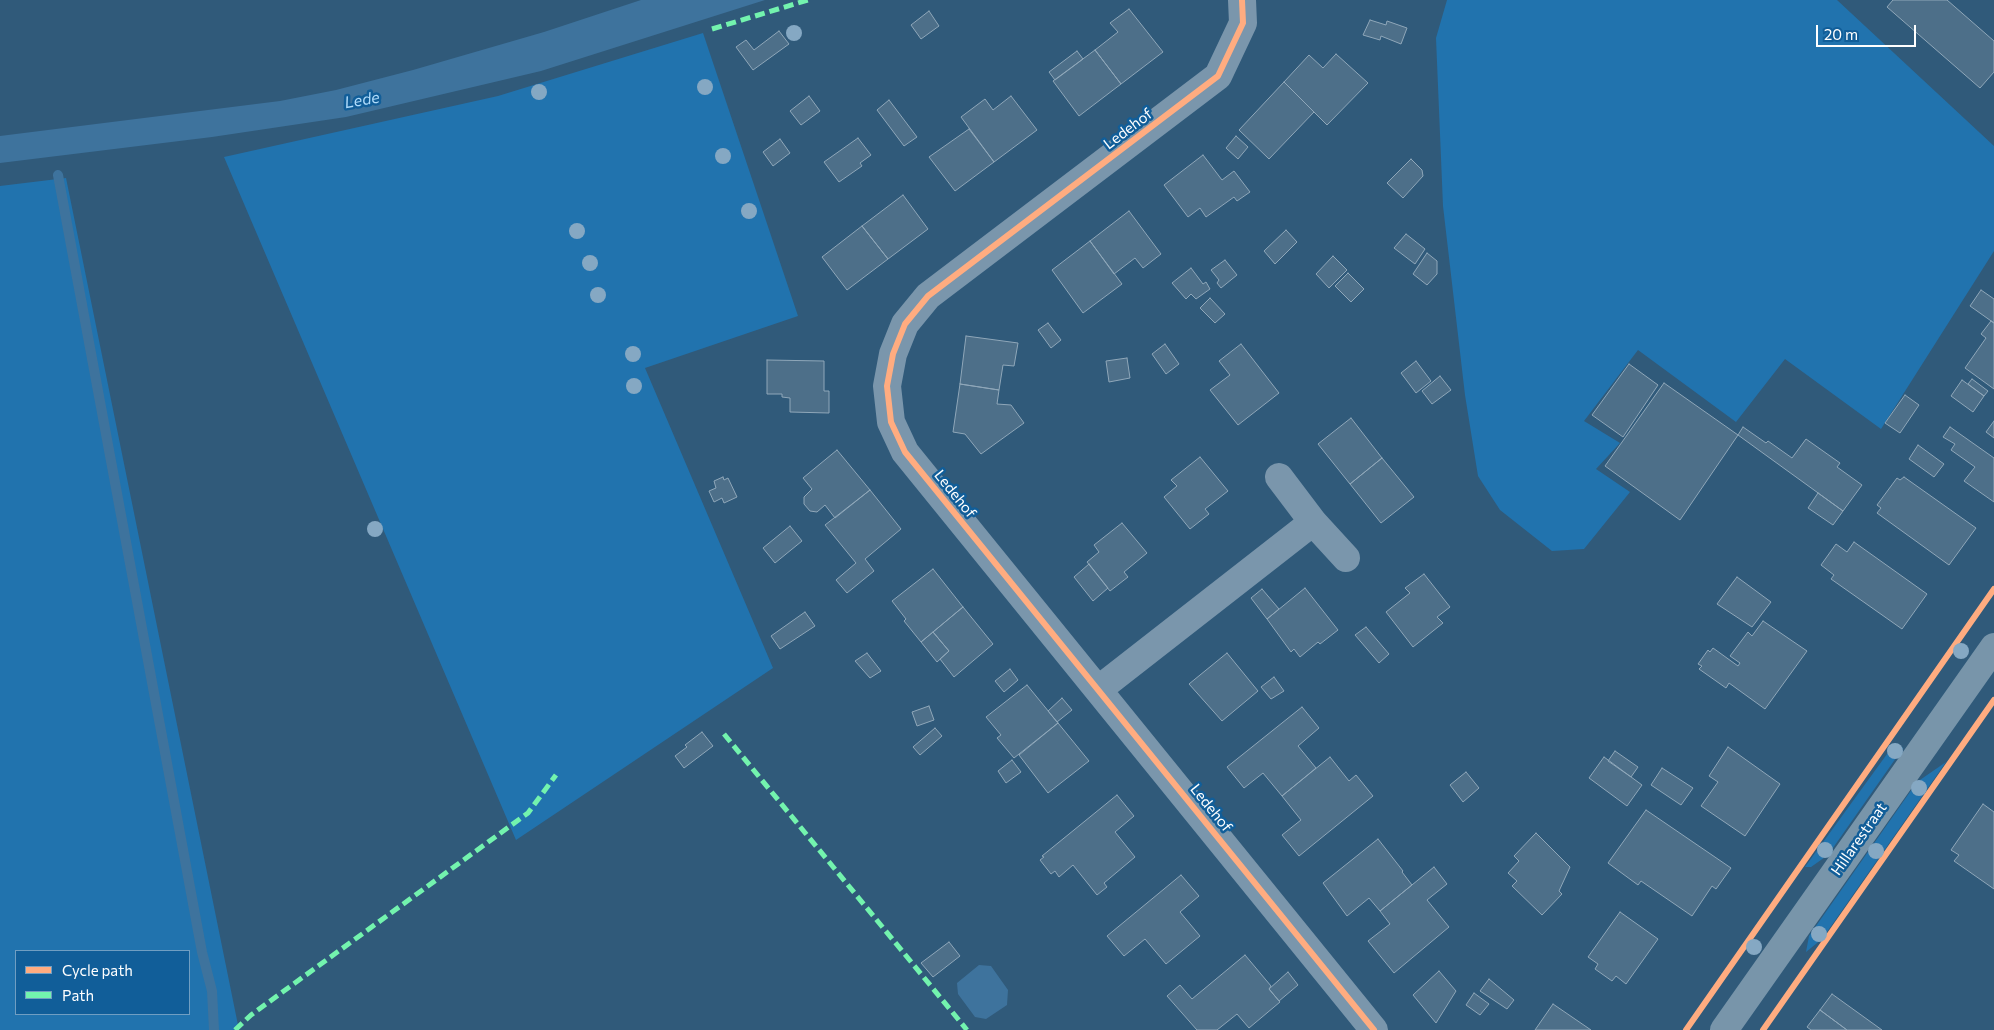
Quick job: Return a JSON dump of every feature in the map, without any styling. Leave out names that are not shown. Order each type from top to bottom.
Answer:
[{"type":"main road","name":"Hillarestraat","points":[[1724,1030],[1994,647]]},
{"type":"street","name":"Ledehof","points":[[1242,0],[1243,24],[1218,76],[928,296],[905,324],[893,354],[887,386],[891,422],[904,452],[1099,689],[1374,1030]]},
{"type":"street","points":[[1280,477],[1313,522],[1346,558]]},
{"type":"street","points":[[1099,689],[1313,522]]},
{"type":"shaded area","points":[[1447,0],[1837,0],[1994,146],[1994,251],[1881,429],[1785,359],[1736,422],[1638,350],[1584,421],[1620,443],[1596,469],[1630,492],[1584,549],[1552,551],[1500,510],[1478,476],[1465,395],[1443,206],[1436,38]]},
{"type":"shaded area","points":[[703,33],[798,316],[645,368],[773,668],[516,840],[224,157],[498,96]]},
{"type":"shaded area","points":[[66,178],[239,1030],[0,1030],[0,186]]},
{"type":"shaded area","points":[[1895,743],[1903,748],[1828,855],[1811,867],[1805,867]]},
{"type":"shaded area","points":[[1946,762],[1822,939],[1806,952],[1809,936],[1917,782]]},
{"type":"water","name":"Lede","points":[[641,0],[765,0],[541,71],[346,117],[212,137],[0,163],[0,136],[280,101],[336,90],[544,32]]},
{"type":"water","points":[[979,965],[991,966],[1008,990],[1007,1005],[986,1019],[975,1017],[958,994],[957,983]]},
{"type":"building","points":[[1893,0],[1947,0],[1994,41],[1994,72],[1980,88],[1887,7]]},
{"type":"building","points":[[1129,9],[1163,52],[1121,84],[1095,50],[1118,32],[1110,23]]},
{"type":"building","points":[[929,11],[939,26],[921,39],[911,25]]},
{"type":"building","points":[[1370,20],[1386,25],[1387,21],[1407,28],[1401,44],[1381,36],[1380,40],[1363,35]]},
{"type":"building","points":[[779,31],[789,44],[753,70],[736,47],[746,40],[754,50]]},
{"type":"building","points":[[1095,50],[1121,84],[1079,116],[1053,81]]},
{"type":"building","points":[[1077,51],[1083,59],[1055,80],[1049,72]]},
{"type":"building","points":[[1336,54],[1368,83],[1327,125],[1284,82],[1309,55],[1323,68]]},
{"type":"building","points":[[1284,82],[1314,112],[1269,159],[1239,130]]},
{"type":"building","points":[[809,96],[820,111],[801,125],[790,111]]},
{"type":"building","points":[[1011,96],[1037,130],[994,162],[961,117],[985,99],[993,110]]},
{"type":"building","points":[[889,100],[917,137],[904,146],[877,110]]},
{"type":"building","points":[[969,129],[994,162],[955,191],[929,157]]},
{"type":"building","points":[[1236,136],[1248,147],[1238,159],[1226,148]]},
{"type":"building","points":[[858,138],[871,155],[860,163],[862,166],[839,182],[824,162]]},
{"type":"building","points":[[780,139],[790,153],[773,166],[763,152]]},
{"type":"building","points":[[1203,155],[1222,180],[1234,171],[1250,192],[1237,201],[1234,197],[1206,217],[1200,208],[1188,217],[1164,185]]},
{"type":"building","points":[[1411,159],[1422,170],[1423,176],[1403,198],[1387,183]]},
{"type":"building","points":[[903,195],[928,229],[888,259],[862,226]]},
{"type":"building","points":[[1129,211],[1161,254],[1143,268],[1135,258],[1114,274],[1090,241]]},
{"type":"building","points":[[862,226],[888,259],[847,290],[822,257]]},
{"type":"building","points":[[1286,230],[1297,242],[1275,264],[1264,251]]},
{"type":"building","points":[[1406,234],[1425,249],[1415,264],[1394,248]]},
{"type":"building","points":[[1090,241],[1122,284],[1083,313],[1052,270]]},
{"type":"building","points":[[1427,253],[1437,261],[1437,274],[1427,285],[1413,274]]},
{"type":"building","points":[[1333,256],[1347,270],[1329,288],[1316,274]]},
{"type":"building","points":[[1225,260],[1237,275],[1221,288],[1217,283],[1219,280],[1211,270]]},
{"type":"building","points":[[1191,268],[1203,284],[1206,282],[1210,289],[1196,299],[1191,294],[1186,299],[1172,283]]},
{"type":"building","points":[[1348,273],[1364,289],[1351,302],[1335,286]]},
{"type":"building","points":[[1981,290],[1994,299],[1994,323],[1970,306]]},
{"type":"building","points":[[1210,298],[1225,314],[1215,323],[1200,308]]},
{"type":"building","points":[[1991,321],[1994,323],[1994,389],[1965,368],[1986,338],[1981,334]]},
{"type":"building","points":[[1048,323],[1061,340],[1051,348],[1038,330]]},
{"type":"building","points":[[966,336],[1018,343],[1014,366],[1003,365],[999,390],[960,384]]},
{"type":"building","points":[[1165,344],[1179,364],[1166,374],[1152,354]]},
{"type":"building","points":[[1241,344],[1279,393],[1238,425],[1210,390],[1230,375],[1219,361]]},
{"type":"building","points":[[1127,358],[1130,378],[1109,382],[1106,361]]},
{"type":"building","points":[[767,360],[824,361],[824,391],[829,391],[829,413],[790,412],[790,398],[782,397],[782,394],[767,394]]},
{"type":"building","points":[[1416,361],[1431,381],[1416,393],[1401,373]]},
{"type":"building","points":[[1629,364],[1658,385],[1623,437],[1592,415]]},
{"type":"building","points":[[1440,376],[1451,390],[1432,404],[1422,391]]},
{"type":"building","points":[[1972,379],[1988,391],[1984,396],[1968,384]]},
{"type":"building","points":[[1962,380],[1984,396],[1973,412],[1951,396]]},
{"type":"building","points":[[1664,383],[1738,435],[1680,520],[1605,466]]},
{"type":"building","points":[[960,384],[999,390],[997,404],[1011,405],[1024,423],[981,454],[965,434],[953,432]]},
{"type":"building","points":[[1905,395],[1919,405],[1900,433],[1885,423]]},
{"type":"building","points":[[1351,418],[1382,458],[1350,484],[1318,444]]},
{"type":"building","points":[[1994,421],[1994,438],[1986,432]]},
{"type":"building","points":[[1743,427],[1766,443],[1768,441],[1792,458],[1806,439],[1840,463],[1837,467],[1862,485],[1843,511],[1738,435]]},
{"type":"building","points":[[1950,427],[1994,458],[1994,502],[1964,481],[1975,467],[1951,450],[1955,444],[1943,437]]},
{"type":"building","points":[[1918,445],[1944,464],[1934,477],[1909,459]]},
{"type":"building","points":[[837,450],[870,490],[835,518],[825,505],[817,512],[810,511],[804,504],[804,497],[812,489],[803,478]]},
{"type":"building","points":[[1200,457],[1228,491],[1205,509],[1209,514],[1190,529],[1164,497],[1177,486],[1171,480]]},
{"type":"building","points":[[1382,458],[1414,497],[1381,523],[1350,484]]},
{"type":"building","points":[[723,477],[724,480],[728,478],[737,497],[724,503],[722,498],[714,502],[709,491],[716,488],[714,481]]},
{"type":"building","points":[[1904,477],[1976,528],[1949,565],[1877,513],[1881,508],[1877,505],[1897,478],[1900,480]]},
{"type":"building","points":[[870,490],[901,529],[865,559],[874,571],[847,593],[836,580],[856,563],[825,525]]},
{"type":"building","points":[[1818,493],[1843,511],[1833,525],[1808,508]]},
{"type":"building","points":[[1122,523],[1147,553],[1124,572],[1128,577],[1110,591],[1087,562],[1099,552],[1094,545]]},
{"type":"building","points":[[790,526],[802,541],[775,563],[763,548]]},
{"type":"building","points":[[1854,542],[1927,594],[1902,629],[1831,579],[1834,575],[1821,565],[1836,544],[1847,552]]},
{"type":"building","points":[[1089,564],[1108,588],[1093,601],[1074,577]]},
{"type":"building","points":[[933,569],[963,607],[921,642],[904,621],[906,619],[892,601]]},
{"type":"building","points":[[1424,574],[1450,607],[1437,617],[1443,623],[1413,647],[1386,612],[1410,593],[1405,588]]},
{"type":"building","points":[[1737,577],[1771,602],[1752,627],[1717,604]]},
{"type":"building","points":[[1305,588],[1338,630],[1320,644],[1318,642],[1300,657],[1294,649],[1291,652],[1267,619]]},
{"type":"building","points":[[1262,589],[1279,609],[1267,619],[1251,598]]},
{"type":"building","points":[[963,607],[993,644],[954,677],[940,659],[949,651],[933,632]]},
{"type":"building","points":[[805,612],[815,626],[780,649],[771,636]]},
{"type":"building","points":[[1763,621],[1807,651],[1765,709],[1729,683],[1726,688],[1699,669],[1702,666],[1698,664],[1708,650],[1710,652],[1713,648],[1738,666],[1740,663],[1730,656],[1748,632],[1752,636]]},
{"type":"building","points":[[1366,627],[1389,654],[1379,663],[1355,635]]},
{"type":"building","points":[[933,632],[949,651],[937,662],[921,642]]},
{"type":"building","points":[[867,653],[881,671],[870,678],[855,661]]},
{"type":"building","points":[[1227,653],[1258,691],[1222,721],[1189,684]]},
{"type":"building","points":[[1010,669],[1018,680],[1004,692],[995,681]]},
{"type":"building","points":[[1274,677],[1284,691],[1271,699],[1261,687]]},
{"type":"building","points":[[1027,685],[1058,723],[1014,758],[997,738],[1001,735],[986,717]]},
{"type":"building","points":[[1062,698],[1072,710],[1057,722],[1048,711]]},
{"type":"building","points":[[929,706],[934,720],[917,726],[912,712]]},
{"type":"building","points":[[1302,707],[1319,728],[1298,746],[1316,768],[1282,796],[1263,773],[1244,788],[1227,767]]},
{"type":"building","points":[[1058,723],[1089,761],[1048,793],[1019,755]]},
{"type":"building","points":[[935,728],[942,736],[920,755],[913,747]]},
{"type":"building","points":[[702,732],[713,746],[684,768],[675,756],[687,747],[685,745]]},
{"type":"building","points":[[1728,747],[1780,784],[1745,836],[1701,806],[1718,782],[1709,776]]},
{"type":"building","points":[[1615,751],[1638,767],[1631,777],[1608,761]]},
{"type":"building","points":[[1330,757],[1349,781],[1356,775],[1373,796],[1299,856],[1282,835],[1301,820],[1282,796]]},
{"type":"building","points":[[1604,757],[1642,785],[1627,806],[1589,778]]},
{"type":"building","points":[[1012,760],[1021,772],[1006,783],[998,771]]},
{"type":"building","points":[[1662,768],[1693,788],[1681,805],[1651,785]]},
{"type":"building","points":[[1466,772],[1479,788],[1463,802],[1450,785]]},
{"type":"building","points":[[1117,795],[1134,816],[1115,832],[1135,857],[1104,883],[1107,887],[1097,895],[1073,865],[1059,877],[1055,871],[1051,874],[1040,860],[1044,857],[1042,856]]},
{"type":"building","points":[[1983,804],[1994,812],[1994,889],[1954,861],[1959,855],[1951,850]]},
{"type":"building","points":[[1646,810],[1731,868],[1716,889],[1712,886],[1692,916],[1641,881],[1638,885],[1608,863]]},
{"type":"building","points":[[1536,833],[1570,867],[1559,891],[1562,894],[1542,915],[1512,886],[1517,881],[1508,873],[1519,861],[1514,856]]},
{"type":"building","points":[[1378,839],[1412,885],[1380,911],[1369,898],[1347,916],[1323,883]]},
{"type":"building","points":[[1434,867],[1447,884],[1427,900],[1449,927],[1394,973],[1368,941],[1390,924],[1380,911]]},
{"type":"building","points":[[1181,875],[1199,896],[1180,912],[1200,936],[1166,964],[1145,939],[1124,956],[1107,936]]},
{"type":"building","points":[[1620,912],[1658,939],[1626,984],[1616,976],[1612,981],[1595,969],[1598,964],[1588,957]]},
{"type":"building","points":[[949,942],[960,956],[933,977],[921,963]]},
{"type":"building","points":[[1245,955],[1271,986],[1269,989],[1280,1002],[1249,1028],[1237,1014],[1217,1030],[1197,1030],[1167,996],[1180,985],[1192,999]]},
{"type":"building","points":[[1439,971],[1456,991],[1436,1023],[1413,995]]},
{"type":"building","points":[[1288,972],[1298,985],[1279,1001],[1269,989]]},
{"type":"building","points":[[1489,979],[1514,1000],[1507,1009],[1480,991]]},
{"type":"building","points":[[1474,993],[1489,1004],[1480,1015],[1466,1005]]},
{"type":"building","points":[[1832,994],[1882,1030],[1847,1030],[1820,1010]]},
{"type":"building","points":[[1553,1004],[1591,1030],[1535,1030]]},
{"type":"building","points":[[1820,1010],[1847,1030],[1811,1030],[1807,1027]]},
{"type":"waterway","points":[[58,175],[202,952],[212,991],[214,1030]]},
{"type":"marked path","points":[[712,29],[808,0]]},
{"type":"marked path","points":[[724,734],[967,1030]]},
{"type":"marked path","points":[[235,1030],[251,1015],[528,813],[556,775]]},
{"type":"cycle path","points":[[1242,0],[1243,23],[1218,76],[928,296],[905,324],[893,354],[887,386],[891,422],[905,452],[1374,1030]]},
{"type":"cycle path","points":[[1686,1030],[1994,589]]},
{"type":"cycle path","points":[[1763,1030],[1994,700]]}]
